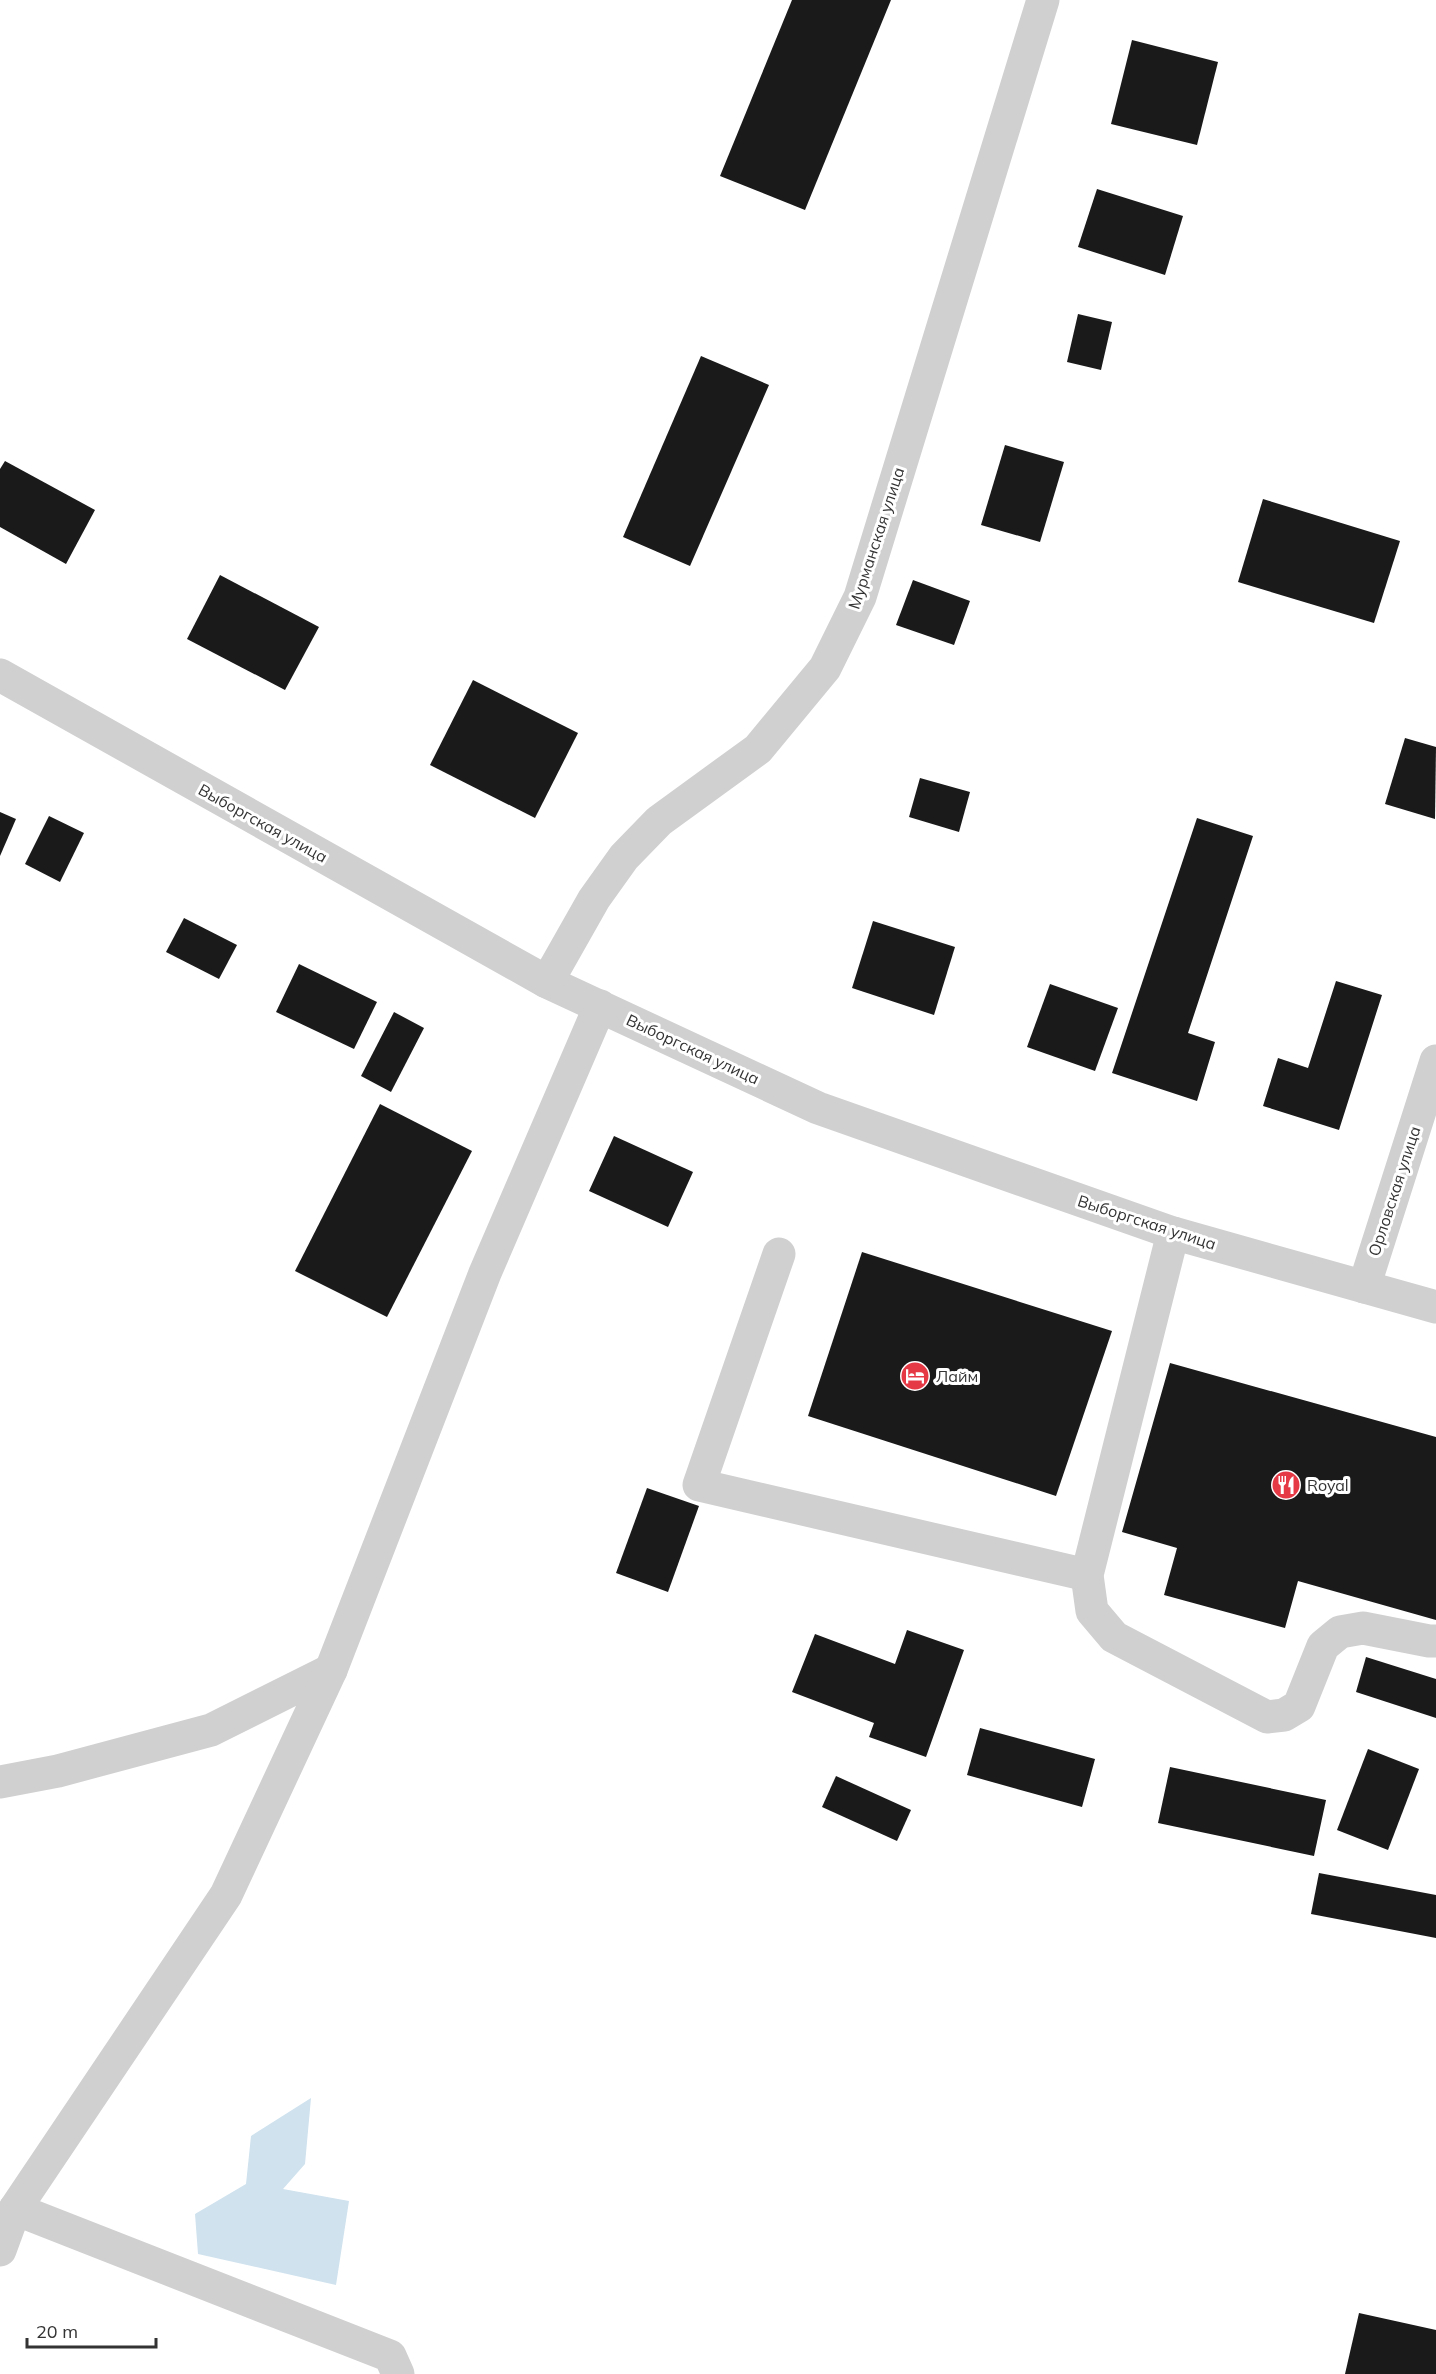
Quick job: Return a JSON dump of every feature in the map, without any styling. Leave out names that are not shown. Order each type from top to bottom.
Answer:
[{"type":"street","name":"Мурманская улица","points":[[547,982],[594,899],[624,857],[659,821],[759,749],[825,668],[860,597],[1043,0]]},
{"type":"street","name":"Выборгская улица","points":[[0,675],[547,982],[818,1108],[1173,1233],[1436,1307]]},
{"type":"street","points":[[0,2250],[15,2209],[226,1895],[331,1670],[485,1273],[600,1006]]},
{"type":"street","name":"Орловская улица","points":[[1364,1287],[1436,1061]]},
{"type":"street","points":[[1173,1233],[1087,1575],[1092,1611],[1114,1637],[1268,1717],[1284,1715],[1299,1706],[1323,1646],[1340,1632],[1363,1628],[1436,1641]]},
{"type":"street","points":[[779,1254],[699,1485],[1087,1575]]},
{"type":"street","points":[[0,1782],[57,1771],[211,1730],[331,1670]]},
{"type":"street","points":[[15,2209],[390,2356],[398,2374]]},
{"type":"water","points":[[311,2098],[305,2164],[283,2189],[349,2201],[336,2285],[198,2254],[195,2214],[246,2184],[251,2136]]},
{"type":"building","points":[[792,0],[891,0],[805,210],[720,176]]},
{"type":"building","points":[[1132,40],[1218,62],[1197,145],[1111,124]]},
{"type":"building","points":[[1097,189],[1183,216],[1165,275],[1078,247]]},
{"type":"building","points":[[1078,314],[1112,322],[1101,370],[1067,362]]},
{"type":"building","points":[[701,356],[769,385],[690,566],[623,537]]},
{"type":"building","points":[[1005,445],[1064,462],[1040,542],[981,525]]},
{"type":"building","points":[[5,461],[95,510],[66,564],[0,527],[0,469]]},
{"type":"building","points":[[1263,499],[1400,541],[1374,623],[1238,582]]},
{"type":"building","points":[[220,575],[319,627],[285,690],[187,639]]},
{"type":"building","points":[[913,580],[970,601],[954,645],[896,625]]},
{"type":"building","points":[[473,680],[578,733],[535,818],[430,765]]},
{"type":"building","points":[[1405,738],[1436,747],[1435,819],[1385,804]]},
{"type":"building","points":[[920,778],[970,792],[959,832],[909,817]]},
{"type":"building","points":[[0,812],[16,819],[0,856]]},
{"type":"building","points":[[49,816],[84,833],[60,882],[25,864]]},
{"type":"building","points":[[1197,818],[1253,836],[1188,1033],[1215,1042],[1197,1101],[1112,1073]]},
{"type":"building","points":[[184,918],[237,945],[219,979],[166,952]]},
{"type":"building","points":[[873,921],[955,947],[934,1015],[852,988]]},
{"type":"building","points":[[299,964],[377,1002],[354,1049],[276,1012]]},
{"type":"building","points":[[1336,981],[1382,995],[1339,1130],[1263,1106],[1278,1058],[1308,1068]]},
{"type":"building","points":[[1050,984],[1118,1008],[1095,1071],[1027,1047]]},
{"type":"building","points":[[394,1012],[424,1028],[391,1092],[361,1076]]},
{"type":"building","points":[[380,1104],[472,1151],[387,1317],[295,1271]]},
{"type":"building","points":[[614,1136],[693,1172],[668,1227],[589,1191]]},
{"type":"building","name":"Лайм","points":[[862,1252],[1112,1331],[1056,1496],[808,1416]]},
{"type":"building","name":"Royal","points":[[1170,1363],[1436,1437],[1436,1620],[1298,1581],[1285,1628],[1164,1595],[1177,1548],[1122,1532]]},
{"type":"building","points":[[647,1488],[699,1506],[668,1592],[616,1573]]},
{"type":"building","points":[[907,1630],[964,1650],[926,1757],[869,1737],[874,1723],[792,1692],[815,1634],[895,1664]]},
{"type":"building","points":[[1366,1657],[1436,1679],[1436,1718],[1356,1692]]},
{"type":"building","points":[[980,1728],[1095,1759],[1082,1807],[967,1775]]},
{"type":"building","points":[[1368,1749],[1419,1769],[1388,1850],[1337,1830]]},
{"type":"building","points":[[1170,1767],[1326,1800],[1314,1856],[1158,1823]]},
{"type":"building","points":[[836,1776],[911,1810],[897,1841],[822,1807]]},
{"type":"building","points":[[1319,1873],[1436,1895],[1436,1938],[1311,1914]]},
{"type":"building","points":[[1359,2313],[1436,2330],[1436,2374],[1345,2374]]},
{"type":"place","name":"Лайм","points":[[915,1376]]},
{"type":"place","name":"Royal","points":[[1286,1485]]}]
